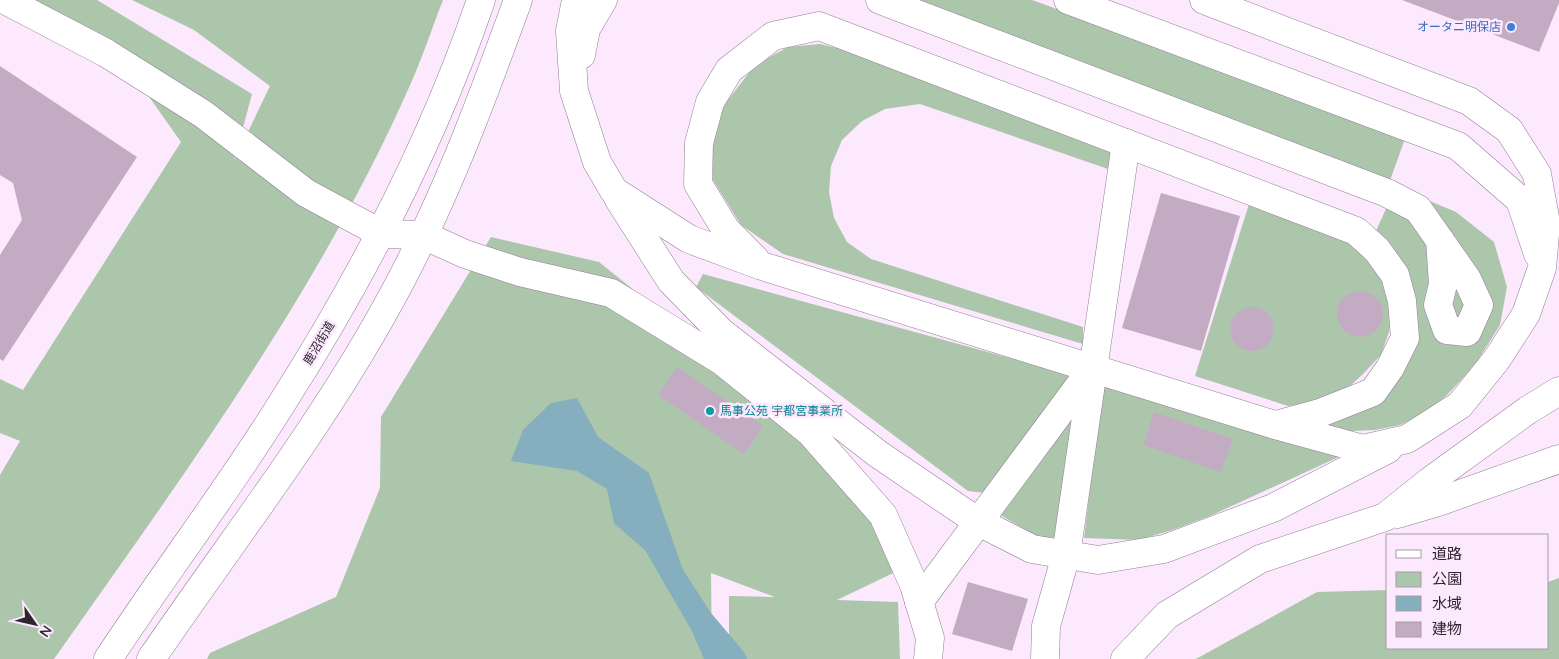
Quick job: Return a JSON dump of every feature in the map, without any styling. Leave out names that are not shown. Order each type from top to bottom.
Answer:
[{"type":"main road","points":[[4,0],[114,58],[203,114],[306,193],[382,234],[423,236],[464,254],[520,272],[611,293],[722,361],[810,432],[883,515],[919,602],[930,638],[928,659]]},
{"type":"main road","name":"鹿沼街道","points":[[108,659],[284,401],[350,292],[382,234],[423,147],[481,0]]},
{"type":"main road","points":[[151,659],[316,424],[387,308],[460,155],[518,0]]},
{"type":"main road","points":[[576,0],[570,31],[574,90],[597,162],[671,281],[720,332],[878,454],[977,521],[1032,550],[1098,560],[1164,549],[1273,508],[1407,439],[1460,405],[1497,359],[1526,314],[1542,268],[1546,223],[1537,174],[1509,130],[1469,101],[1204,0]]},
{"type":"main road","points":[[574,90],[586,30],[603,0]]},
{"type":"main road","points":[[880,0],[1387,193],[1418,209],[1440,240]]},
{"type":"main road","points":[[1068,0],[1458,146],[1520,200],[1542,268]]},
{"type":"main road","points":[[762,266],[726,230],[698,184],[699,143],[710,102],[729,70],[773,36],[819,26],[1356,231],[1377,250],[1395,275],[1402,301],[1405,338],[1390,368],[1373,392],[1320,413],[1275,425]]},
{"type":"main road","points":[[1045,659],[1046,626],[1066,555],[1126,143]]},
{"type":"main road","points":[[614,191],[689,239],[762,266],[1275,425],[1363,449],[1407,439]]},
{"type":"main road","points":[[919,602],[977,521],[1092,368]]},
{"type":"main road","points":[[1385,517],[1430,481],[1528,410],[1559,391]]},
{"type":"main road","points":[[1125,659],[1167,615],[1260,559],[1385,517],[1438,502],[1559,459]]},
{"type":"green space","points":[[0,0],[97,0],[252,94],[234,161],[270,86],[194,30],[132,0],[443,0],[415,73],[375,159],[293,307],[152,521],[54,659],[0,659],[0,475],[20,441],[0,433],[0,379],[23,390],[181,142],[140,84],[0,13]]},
{"type":"green space","points":[[884,0],[1032,0],[1406,136],[1389,183]]},
{"type":"green space","points":[[820,44],[861,54],[1115,150],[1111,170],[920,104],[885,109],[862,121],[842,140],[831,166],[829,192],[834,218],[847,242],[871,259],[1083,327],[1083,344],[783,254],[741,225],[713,180],[712,141],[724,105],[755,65],[788,47]]},
{"type":"green space","points":[[1396,187],[1456,212],[1494,242],[1507,287],[1500,325],[1475,365],[1447,395],[1424,413],[1400,425],[1375,430],[1351,431],[1305,426],[1410,349],[1375,233]]},
{"type":"green space","points":[[1249,204],[1350,236],[1386,280],[1393,303],[1389,332],[1381,355],[1347,389],[1320,401],[1288,406],[1195,376]]},
{"type":"green space","points":[[491,237],[599,262],[849,463],[914,563],[837,600],[898,602],[900,659],[729,659],[729,596],[775,597],[711,573],[712,659],[207,659],[210,653],[336,597],[380,488],[381,417]]},
{"type":"green space","points":[[703,274],[1075,376],[986,493],[968,491],[696,287]]},
{"type":"green space","points":[[1103,383],[1343,455],[1212,515],[1172,530],[1139,540],[1084,538]]},
{"type":"green space","points":[[1082,397],[1058,538],[1038,537],[999,514]]},
{"type":"green space","points":[[1559,578],[1559,659],[1196,659],[1317,592],[1386,590],[1386,649],[1549,649],[1549,582]]},
{"type":"water","points":[[577,398],[598,437],[649,473],[683,570],[711,613],[744,652],[747,659],[704,659],[692,631],[645,550],[614,523],[607,489],[577,471],[511,461],[523,430],[551,403]]},
{"type":"building","name":"オータニ明保店","points":[[1402,0],[1559,0],[1559,3],[1539,52]]},
{"type":"building","points":[[0,66],[137,157],[3,361],[0,359],[0,255],[22,220],[13,183],[0,175]]},
{"type":"building","points":[[1161,193],[1240,216],[1201,351],[1122,328]]},
{"type":"building","points":[[1360,291],[1373,295],[1379,301],[1383,314],[1379,327],[1373,333],[1360,337],[1347,333],[1341,327],[1337,314],[1341,301],[1347,295]]},
{"type":"building","points":[[1248,307],[1256,307],[1268,313],[1274,329],[1268,345],[1256,351],[1248,351],[1236,345],[1230,333],[1230,325],[1236,313]]},
{"type":"building","name":"馬事公苑 宇都宮事業所","points":[[677,367],[763,426],[744,454],[658,395]]},
{"type":"building","points":[[1154,412],[1233,439],[1221,472],[1143,445]]},
{"type":"building","points":[[968,582],[1028,599],[1012,651],[952,634]]},
{"type":"place","name":"オータニ明保店","points":[[1511,27]]},
{"type":"place","name":"馬事公苑 宇都宮事業所","points":[[710,411]]}]
